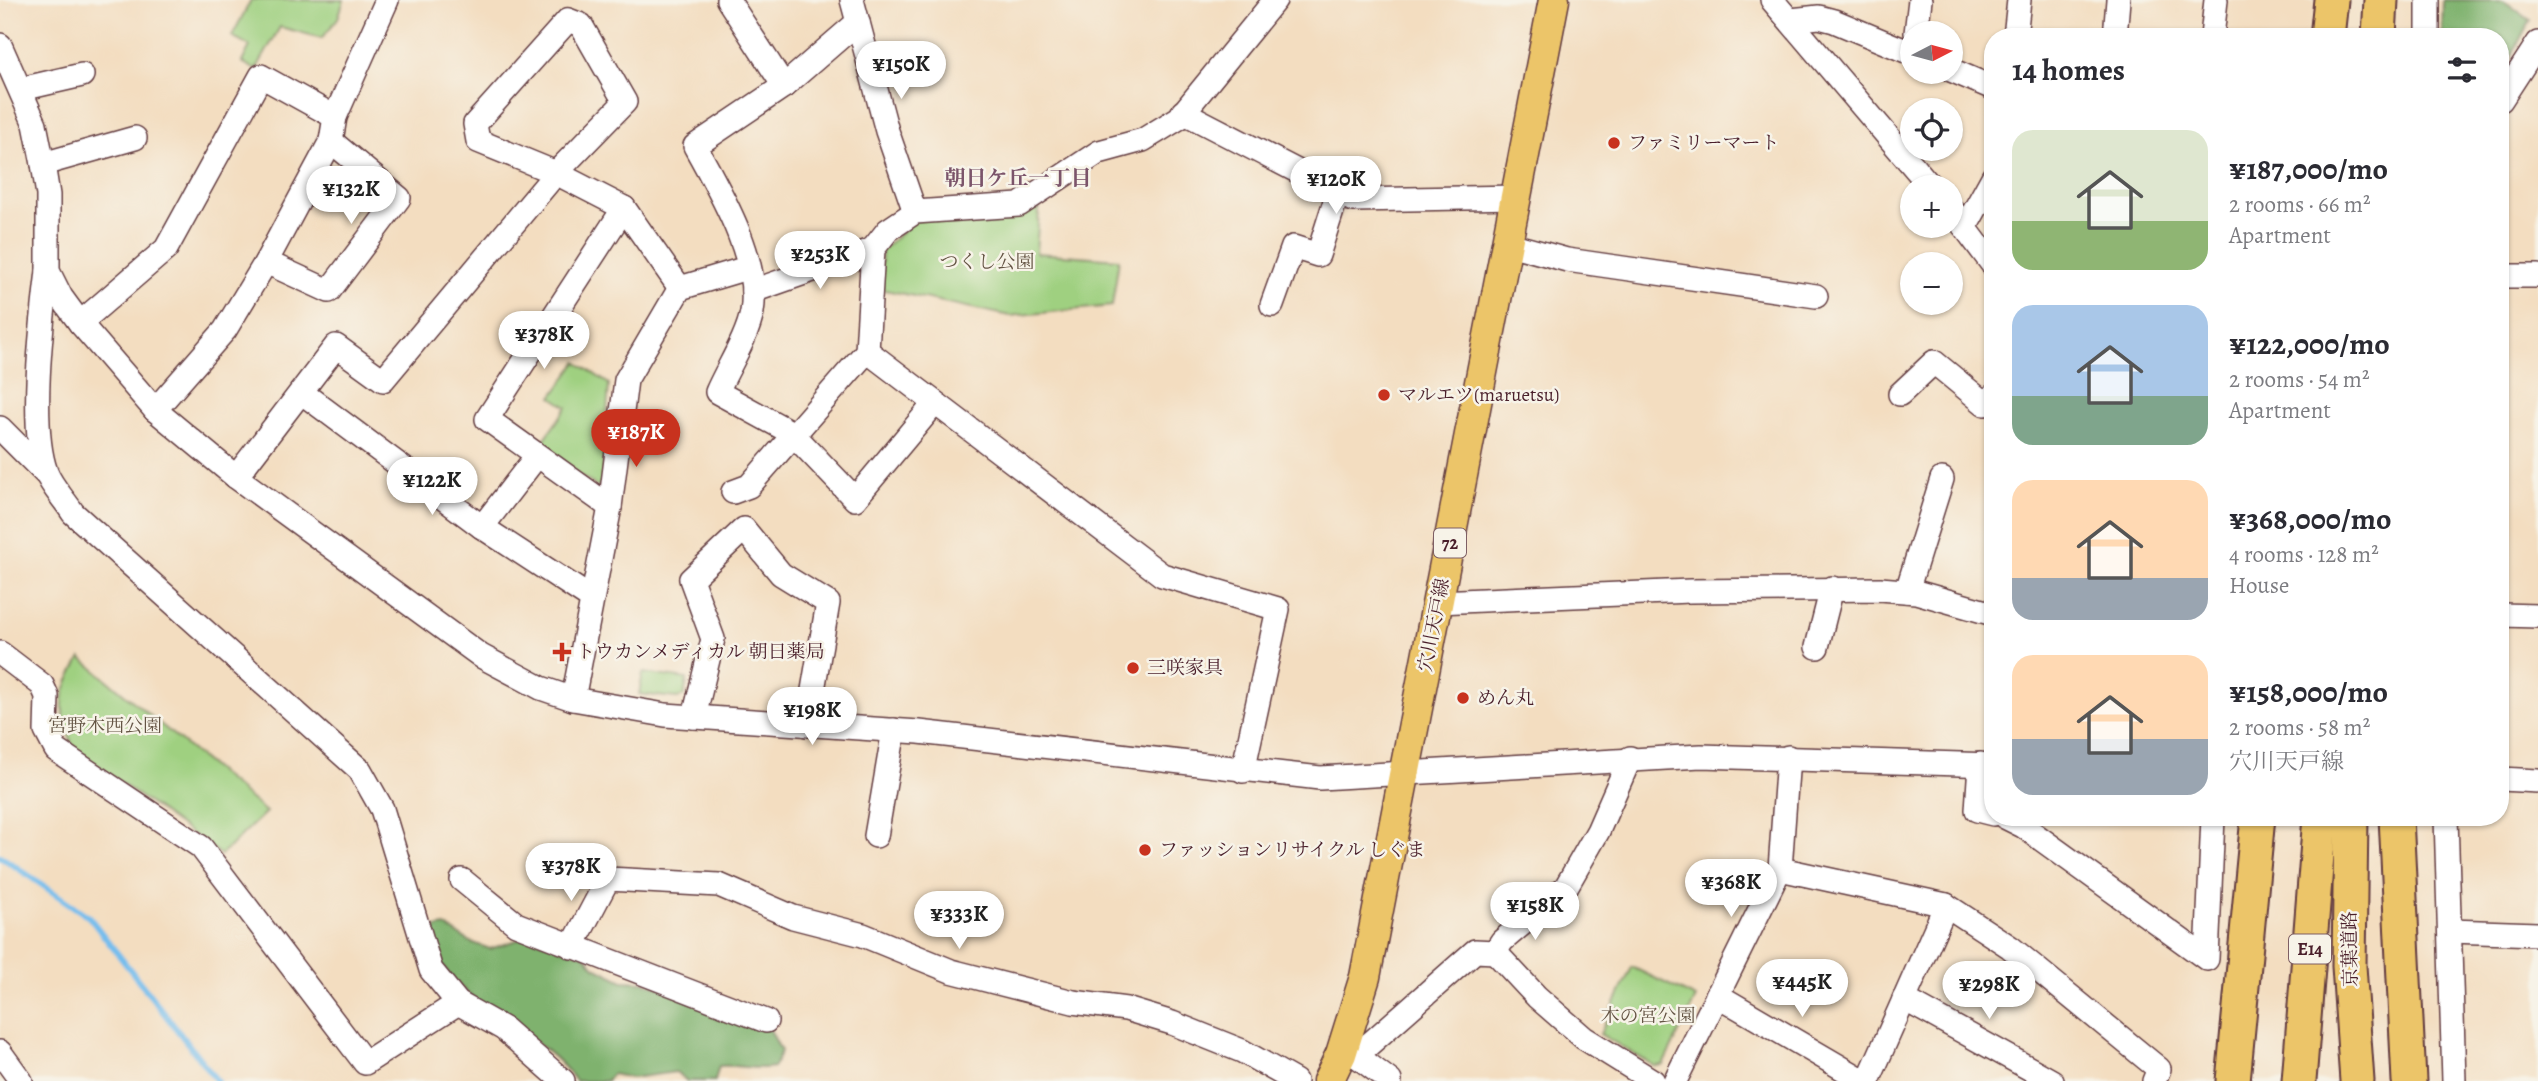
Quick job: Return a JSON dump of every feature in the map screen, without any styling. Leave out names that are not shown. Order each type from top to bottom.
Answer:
[{"type":"highway","points":[[2328,28],[2330,0]]},
{"type":"highway","points":[[2348,28],[2350,0]]},
{"type":"highway","points":[[2379,28],[2381,0]]},
{"type":"highway","points":[[2397,28],[2398,0]]},
{"type":"highway","points":[[2233,1081],[2257,826]]},
{"type":"highway","name":"京葉道路","points":[[2299,1081],[2319,826]]},
{"type":"highway","name":"京葉道路","points":[[2351,826],[2349,966],[2357,1081]]},
{"type":"highway","points":[[2396,826],[2409,1081]]},
{"type":"main road","name":"穴川天戸線","points":[[1328,1081],[1350,1051],[1509,244],[1554,0]]},
{"type":"street","points":[[155,410],[225,330],[267,262],[331,141],[335,117],[387,0]]},
{"type":"street","points":[[728,0],[784,86]]},
{"type":"street","points":[[753,291],[873,249],[888,230],[915,212],[1019,205],[1098,152],[1143,140],[1183,113],[1275,0]]},
{"type":"street","points":[[1772,0],[1921,175]]},
{"type":"street","points":[[1917,21],[1920,0]]},
{"type":"street","points":[[2016,28],[2019,0]]},
{"type":"street","points":[[2116,28],[2118,0]]},
{"type":"street","points":[[2213,28],[2216,0]]},
{"type":"street","points":[[2428,0],[2428,28]]},
{"type":"street","points":[[1791,20],[1820,8],[1900,48]]},
{"type":"street","points":[[855,11],[784,86],[695,146],[734,216],[753,291],[752,314],[718,392],[792,433],[855,499],[934,403]]},
{"type":"street","points":[[855,11],[887,131],[915,212]]},
{"type":"street","points":[[236,477],[336,346],[383,380],[556,173],[625,102],[581,25],[568,20],[475,124],[478,141],[556,173],[624,208],[680,288]]},
{"type":"street","points":[[2509,88],[2538,43]]},
{"type":"street","points":[[0,45],[35,124],[48,195],[48,271],[40,340],[39,420],[40,446],[46,474]]},
{"type":"street","points":[[21,89],[82,75]]},
{"type":"street","points":[[80,323],[166,249],[261,76],[335,117]]},
{"type":"street","points":[[1964,76],[1984,84]]},
{"type":"street","points":[[1183,113],[1353,200],[1518,197]]},
{"type":"street","points":[[43,164],[135,138]]},
{"type":"street","points":[[267,262],[329,291],[399,198],[331,141]]},
{"type":"street","points":[[1963,212],[1984,188]]},
{"type":"street","points":[[1272,305],[1293,247],[1318,255],[1338,192]]},
{"type":"street","points":[[610,507],[486,419],[624,208]]},
{"type":"street","points":[[1963,223],[1984,252]]},
{"type":"street","points":[[1509,244],[1567,260],[1816,296]]},
{"type":"street","points":[[733,492],[749,486],[792,433],[867,351],[873,249]]},
{"type":"street","points":[[573,699],[610,507],[626,380],[680,288],[747,268]]},
{"type":"street","points":[[48,271],[61,297],[80,323],[155,410],[236,477],[481,656],[510,674],[573,699],[694,717],[894,730],[1320,778],[1630,758],[1788,757],[1984,764]]},
{"type":"street","points":[[2509,276],[2538,275]]},
{"type":"street","points":[[867,351],[1162,575],[1278,609],[1243,771]]},
{"type":"street","points":[[1900,394],[1934,362],[1984,403]]},
{"type":"street","points":[[301,391],[482,527],[592,599]]},
{"type":"street","points":[[0,428],[46,474],[74,513],[360,770],[382,809],[431,970],[458,1003],[504,1029],[563,1081]]},
{"type":"street","points":[[482,527],[536,457]]},
{"type":"street","points":[[1907,591],[1942,479]]},
{"type":"street","points":[[694,717],[713,639],[691,579],[744,529],[781,575],[828,603],[807,725]]},
{"type":"street","points":[[1438,602],[1832,588],[1907,591],[1984,612]]},
{"type":"street","points":[[1817,647],[1832,588]]},
{"type":"street","points":[[2509,615],[2538,616]]},
{"type":"street","points":[[0,653],[42,685],[47,696],[47,731],[57,750],[201,847],[365,1063],[458,1003]]},
{"type":"street","points":[[876,836],[894,730]]},
{"type":"street","points":[[1675,1081],[1780,869],[1788,757]]},
{"type":"street","points":[[1494,952],[1502,941],[1566,887],[1598,831],[1630,758]]},
{"type":"street","points":[[1984,777],[1976,810],[1984,812]]},
{"type":"street","points":[[2509,779],[2538,781]]},
{"type":"street","points":[[2023,826],[2207,959],[2213,826]]},
{"type":"street","points":[[2446,826],[2454,1081]]},
{"type":"street","points":[[1780,869],[1946,905],[2010,947],[2159,1069],[2154,1081]]},
{"type":"street","points":[[572,947],[608,879],[719,885],[793,917],[863,935],[951,971],[1073,1002],[1126,1009],[1172,1023],[1242,1051],[1295,1081]]},
{"type":"street","points":[[462,880],[516,924],[766,1021]]},
{"type":"street","points":[[1717,995],[1866,1081],[1946,905]]},
{"type":"street","points":[[2450,931],[2538,934]]},
{"type":"street","points":[[1390,1081],[1350,1051],[1475,951],[1494,952],[1537,998],[1584,1038],[1653,1081]]},
{"type":"street","points":[[1904,999],[2052,1081]]},
{"type":"street","points":[[0,1052],[21,1081]]},
{"type":"green space","points":[[251,0],[344,0],[338,18],[322,38],[280,27],[256,70],[242,62],[250,46],[232,36]]},
{"type":"green space","points":[[2443,0],[2503,0],[2530,20],[2511,57],[2509,28],[2442,28]]},
{"type":"green space","name":"つくし公園","points":[[1040,196],[1036,253],[1119,259],[1112,306],[1010,316],[880,289],[882,250],[915,220]]},
{"type":"green space","points":[[577,362],[609,384],[602,481],[598,487],[537,450],[567,407],[552,397]]},
{"type":"green space","name":"宮野木西公園","points":[[81,658],[266,812],[221,855],[74,749],[65,722],[63,702],[68,682]]},
{"type":"green space","points":[[643,673],[687,679],[684,696],[677,698],[639,694]]},
{"type":"green space","points":[[445,926],[471,942],[490,949],[526,937],[585,955],[595,967],[623,981],[644,982],[766,1022],[781,1051],[774,1067],[719,1066],[715,1081],[687,1081],[676,1072],[632,1078],[612,1074],[606,1081],[576,1081],[543,1048],[486,1008],[452,978],[437,956],[430,929]]},
{"type":"green space","name":"木の宮公園","points":[[1632,967],[1696,998],[1663,1065],[1655,1066],[1600,1034]]},
{"type":"waterway","points":[[0,856],[89,917],[217,1081]]},
{"type":"place","name":"ファミリーマート","points":[[1614,143]]},
{"type":"place","name":"マルエツ(maruetsu)","points":[[1384,395]]},
{"type":"place","name":"トウカンメディカル 朝日薬局","points":[[562,652]]},
{"type":"place","name":"三咲家具","points":[[1133,668]]},
{"type":"place","name":"めん丸","points":[[1463,698]]},
{"type":"place","name":"ファッションリサイクル しぐま","points":[[1145,850]]},
{"type":"district","name":"朝日ケ丘一丁目","points":[[1018,178]]}]
